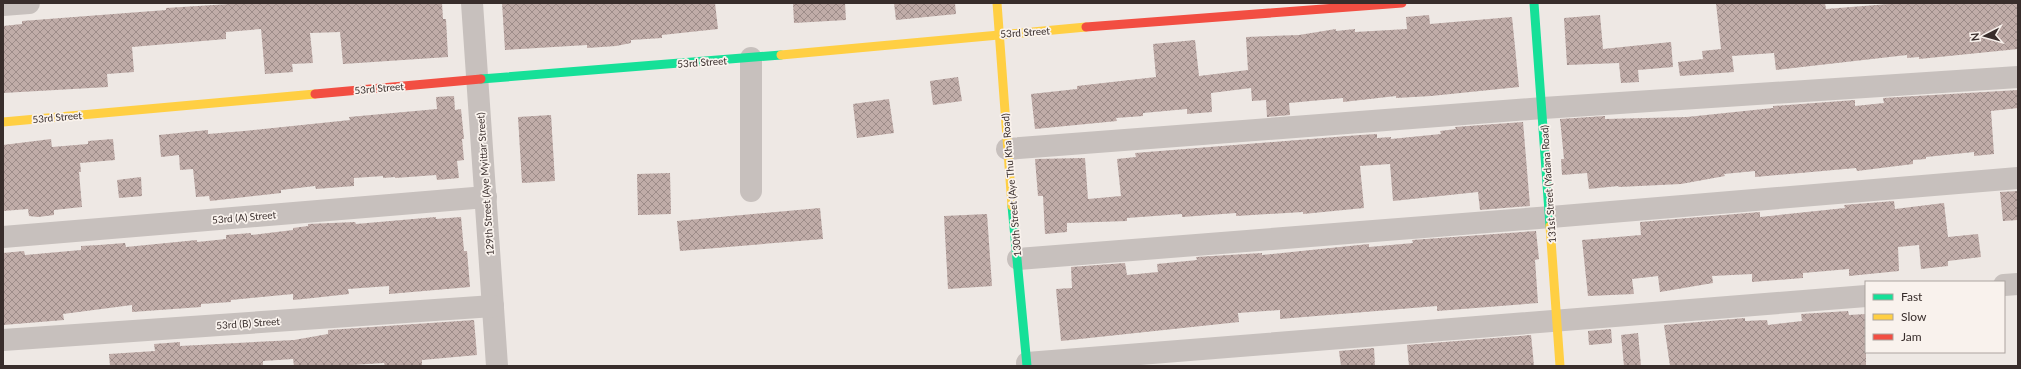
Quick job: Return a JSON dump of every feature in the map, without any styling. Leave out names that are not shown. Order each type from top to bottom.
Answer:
[{"type":"street","points":[[3,5],[29,3]]},
{"type":"street","name":"129th Street (Aye Myittar Street)","points":[[472,3],[497,366]]},
{"type":"street","name":"130th Street (Aye Thu Kha Road)","points":[[997,3],[1007,149],[1027,364]]},
{"type":"street","name":"53rd Street","points":[[3,122],[478,79],[751,58],[999,34],[1402,3]]},
{"type":"street","name":"131st Street (Yadana Road)","points":[[1534,3],[1551,217],[1556,322],[1560,366]]},
{"type":"street","points":[[751,58],[751,191]]},
{"type":"street","points":[[1007,149],[1543,108],[2018,77]]},
{"type":"street","points":[[1018,259],[2018,178]]},
{"type":"street","name":"53rd (A) Street","points":[[3,237],[486,197]]},
{"type":"street","points":[[2005,285],[2018,284]]},
{"type":"street","points":[[1027,364],[1865,296]]},
{"type":"street","name":"53rd (B) Street","points":[[3,340],[493,306]]},
{"type":"building","points":[[245,3],[442,3],[443,19],[446,19],[448,57],[343,64],[340,32],[310,33],[313,63],[292,64],[293,72],[265,74],[261,29],[226,32],[226,39],[132,47],[134,72],[107,74],[108,87],[3,93],[3,26],[22,24],[22,21],[166,10],[166,8]]},
{"type":"building","points":[[502,3],[715,3],[718,29],[662,35],[662,38],[631,40],[631,43],[616,46],[587,48],[587,45],[505,50]]},
{"type":"building","points":[[793,3],[845,3],[846,20],[794,23]]},
{"type":"building","points":[[894,3],[955,3],[956,14],[896,20]]},
{"type":"building","points":[[1716,3],[1825,3],[1826,9],[1901,3],[2018,3],[2018,49],[1919,59],[1919,57],[1907,58],[1907,55],[1776,70],[1774,53],[1732,56],[1734,72],[1680,76],[1678,62],[1703,59],[1702,51],[1721,49]]},
{"type":"building","points":[[1429,15],[1430,24],[1512,17],[1519,87],[1431,96],[1396,98],[1396,96],[1343,102],[1343,98],[1289,103],[1290,115],[1267,117],[1266,100],[1252,101],[1251,88],[1211,93],[1212,112],[1187,114],[1187,109],[1143,113],[1143,116],[1116,118],[1117,121],[1035,129],[1031,94],[1077,89],[1077,86],[1156,77],[1153,44],[1195,40],[1199,76],[1248,70],[1246,37],[1299,35],[1336,29],[1336,31],[1355,29],[1355,32],[1407,29],[1406,17]]},
{"type":"building","points":[[1600,15],[1603,49],[1671,42],[1673,67],[1638,70],[1639,82],[1621,83],[1619,63],[1567,65],[1564,18]]},
{"type":"building","points":[[958,77],[962,101],[933,105],[930,81]]},
{"type":"building","points":[[2018,90],[2018,108],[1991,111],[1994,154],[1974,156],[1974,152],[1926,157],[1926,159],[1913,160],[1913,164],[1857,171],[1856,168],[1755,177],[1755,171],[1724,174],[1725,176],[1681,184],[1618,186],[1589,189],[1587,173],[1562,175],[1561,159],[1564,159],[1560,119],[1605,116],[1605,119],[1687,117],[1773,108],[1773,106],[1855,100],[1855,106],[1884,103],[1883,98]]},
{"type":"building","points":[[454,96],[455,110],[461,109],[464,139],[462,139],[464,160],[457,161],[459,178],[437,180],[436,175],[395,178],[383,178],[383,176],[354,178],[354,186],[316,189],[315,186],[281,190],[281,193],[210,201],[209,196],[196,197],[193,169],[180,170],[179,155],[161,157],[159,135],[208,130],[208,134],[244,131],[350,120],[349,117],[437,109],[436,97]]},
{"type":"building","points":[[889,99],[894,133],[857,138],[853,104]]},
{"type":"building","points":[[551,115],[555,181],[522,183],[518,117]]},
{"type":"building","points":[[1523,122],[1530,206],[1480,210],[1478,192],[1393,201],[1390,164],[1360,166],[1364,208],[1303,214],[1303,212],[1236,216],[1236,213],[1182,217],[1182,214],[1127,218],[1127,221],[1067,223],[1067,232],[1045,234],[1043,196],[1038,196],[1035,159],[1085,158],[1088,199],[1121,196],[1117,159],[1136,157],[1135,153],[1377,134],[1377,138],[1391,137],[1391,139],[1441,134],[1440,131],[1456,129],[1455,127]]},
{"type":"building","points":[[51,139],[52,147],[88,144],[88,141],[113,139],[115,160],[80,163],[81,172],[79,172],[82,207],[54,210],[54,215],[38,217],[29,216],[28,209],[3,211],[3,145]]},
{"type":"building","points":[[670,173],[671,214],[638,215],[637,174]]},
{"type":"building","points":[[141,177],[142,196],[119,198],[117,180]]},
{"type":"building","points":[[2018,191],[2018,220],[2003,221],[2000,192]]},
{"type":"building","points":[[1894,201],[1895,209],[1944,203],[1948,237],[1978,234],[1981,257],[1948,261],[1948,266],[1921,269],[1919,245],[1898,247],[1899,271],[1849,276],[1849,269],[1803,273],[1803,278],[1752,282],[1752,274],[1712,276],[1713,283],[1660,292],[1658,276],[1632,279],[1634,294],[1588,296],[1582,240],[1641,235],[1640,222],[1760,212],[1760,217],[1845,208],[1844,205]]},
{"type":"building","points":[[820,208],[823,239],[680,251],[677,221]]},
{"type":"building","points":[[987,214],[992,286],[948,289],[944,216]]},
{"type":"building","points":[[436,217],[436,219],[461,217],[464,251],[467,251],[470,287],[389,294],[389,286],[348,289],[349,294],[313,298],[293,300],[293,294],[231,300],[231,302],[201,304],[201,307],[132,312],[132,305],[63,314],[64,320],[3,325],[3,253],[24,251],[25,255],[81,250],[81,246],[125,243],[126,247],[197,240],[197,242],[226,239],[226,235],[251,233],[251,235],[293,230],[293,228],[308,226],[308,224],[355,222],[356,224]]},
{"type":"building","points":[[1536,231],[1539,259],[1535,260],[1538,303],[1437,311],[1437,306],[1280,319],[1280,310],[1238,313],[1239,322],[1061,341],[1056,289],[1072,288],[1071,267],[1125,263],[1127,275],[1158,272],[1157,264],[1197,260],[1196,257],[1262,253],[1262,255],[1369,244],[1369,247],[1413,243],[1412,240]]},
{"type":"building","points":[[1848,311],[1849,315],[1865,314],[1866,366],[1670,366],[1664,325],[1745,318],[1745,321],[1767,320],[1768,325],[1802,321],[1801,314]]},
{"type":"building","points":[[474,320],[477,355],[422,360],[422,366],[385,366],[384,363],[336,366],[294,366],[293,359],[263,361],[263,366],[110,366],[109,354],[155,351],[154,344],[180,342],[180,346],[294,340],[328,334],[328,330]]},
{"type":"building","points":[[1611,329],[1612,343],[1589,345],[1588,331]]},
{"type":"building","points":[[1638,333],[1641,366],[1624,366],[1621,335]]},
{"type":"building","points":[[1531,335],[1534,366],[1409,366],[1407,345]]},
{"type":"building","points":[[1374,348],[1375,366],[1341,366],[1339,351]]},
{"type":"traffic: fast","points":[[1534,3],[1550,226]]},
{"type":"traffic: fast","points":[[481,79],[781,55]]},
{"type":"traffic: fast","points":[[1012,206],[1027,366]]},
{"type":"traffic: slow","points":[[997,3],[1012,206]]},
{"type":"traffic: slow","points":[[781,55],[1086,27]]},
{"type":"traffic: slow","points":[[3,122],[315,94]]},
{"type":"traffic: slow","points":[[1550,226],[1560,366]]},
{"type":"traffic: jam","points":[[1086,27],[1402,3]]},
{"type":"traffic: jam","points":[[315,94],[481,79]]}]
